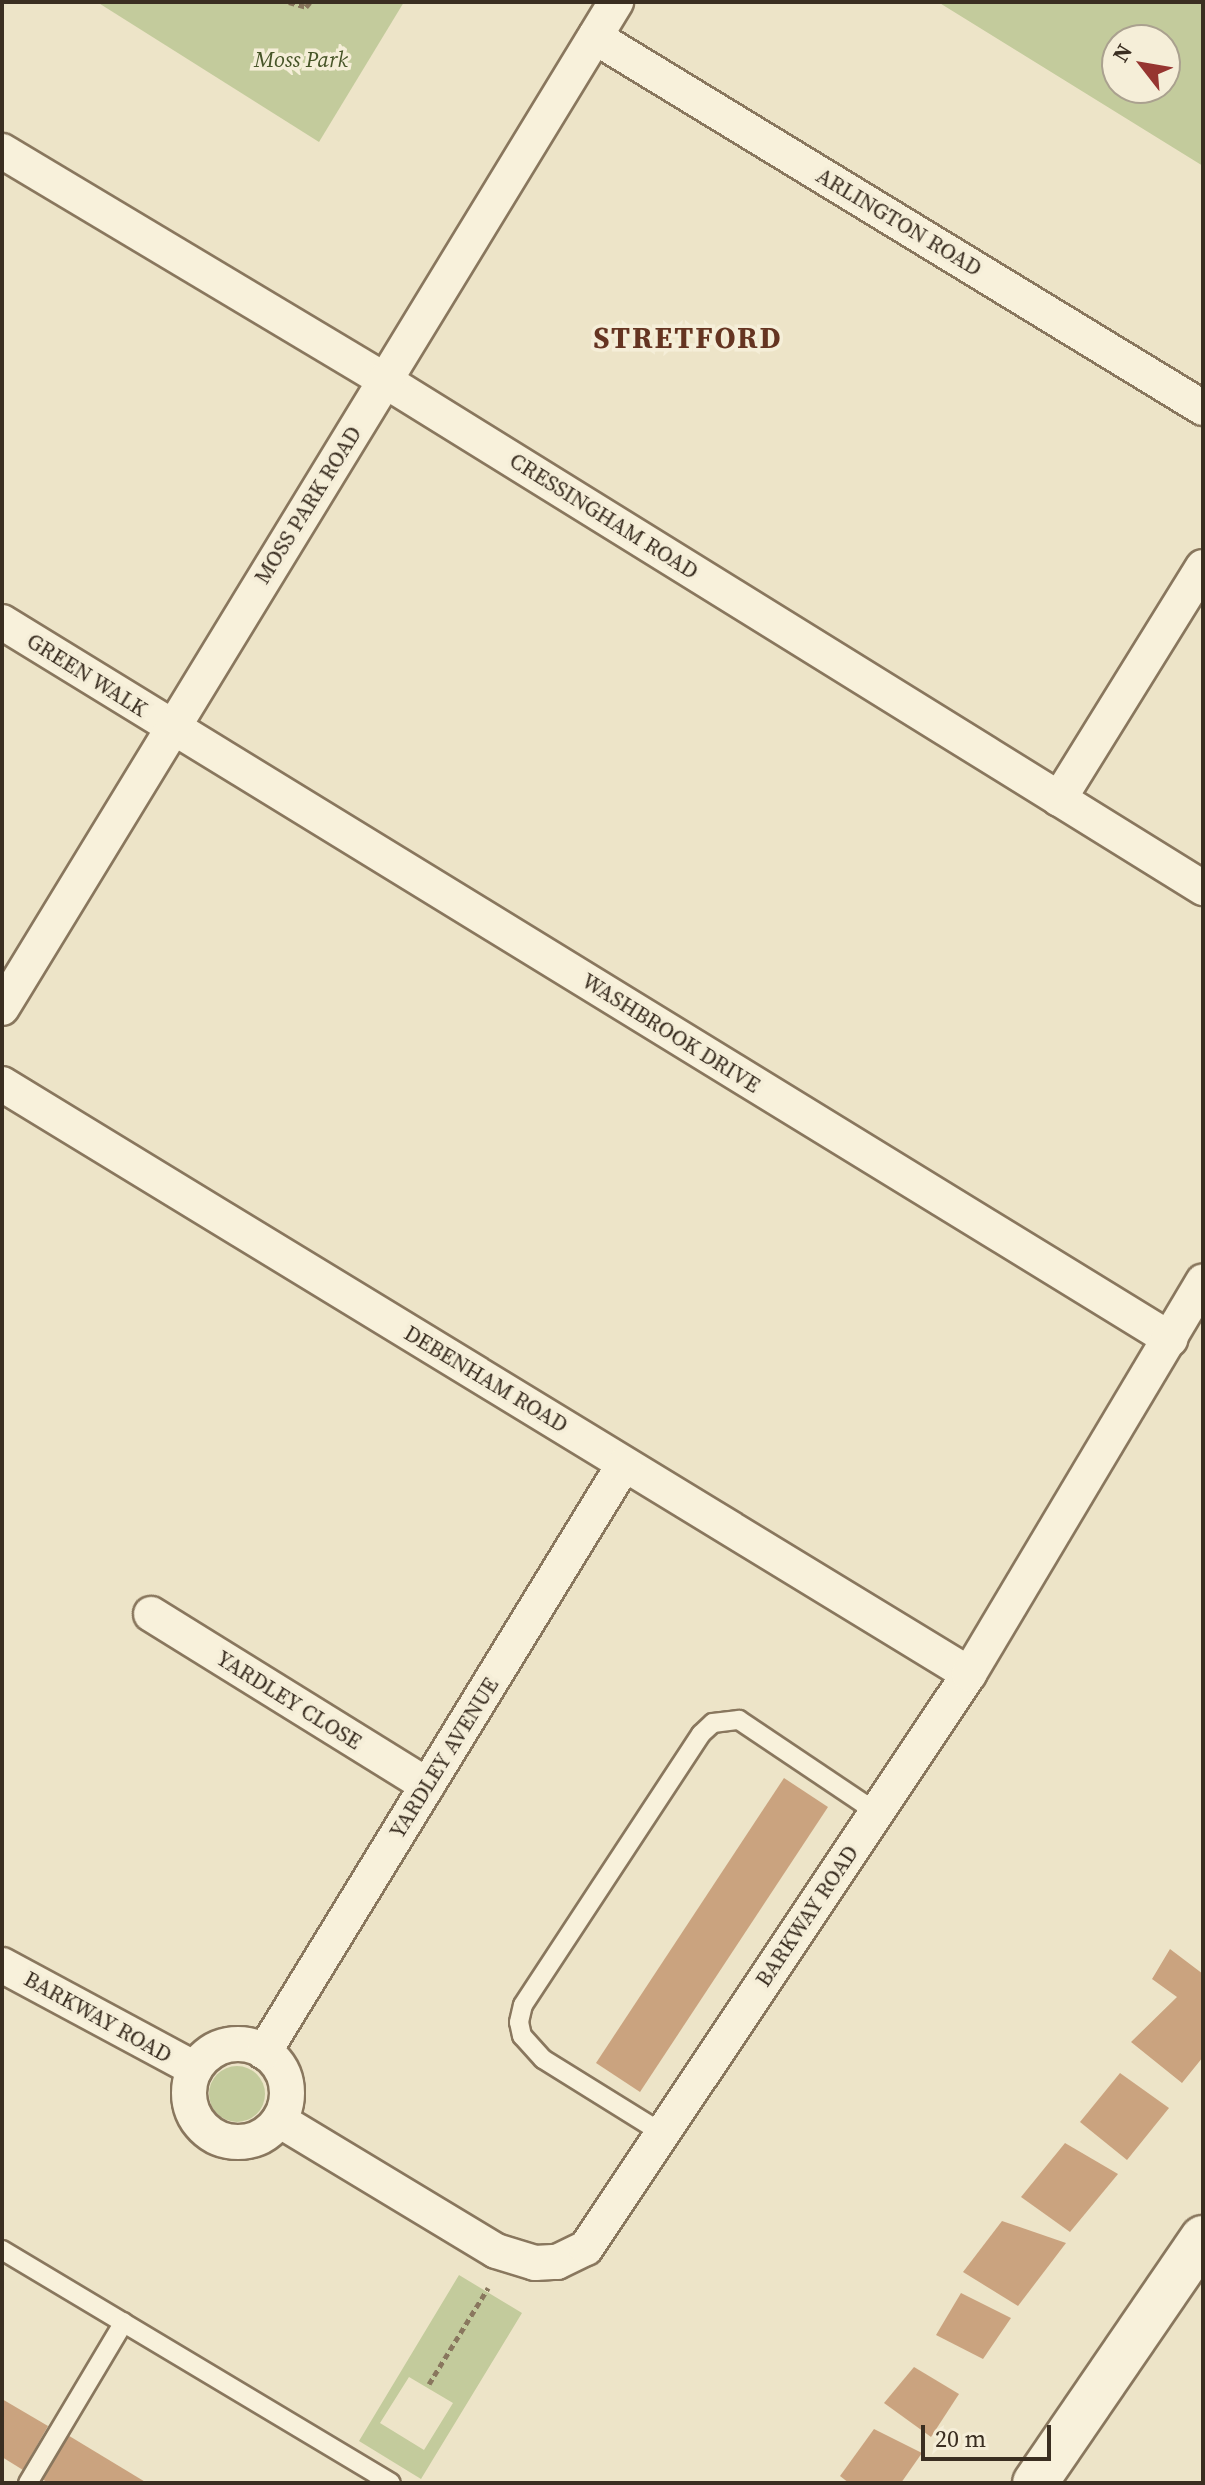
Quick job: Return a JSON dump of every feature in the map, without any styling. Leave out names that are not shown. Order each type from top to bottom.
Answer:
[{"type":"main road","points":[[1039,2481],[1203,2238]]},
{"type":"street","name":"MOSS PARK ROAD","points":[[2,1008],[616,2]]},
{"type":"street","name":"ARLINGTON ROAD","points":[[595,37],[1203,408]]},
{"type":"street","name":"CRESSINGHAM ROAD","points":[[2,151],[384,380],[1203,888]]},
{"type":"street","points":[[1059,799],[1203,567]]},
{"type":"street","name":"GREEN WALK","points":[[2,622],[171,727]]},
{"type":"street","name":"WASHBROOK DRIVE","points":[[171,727],[1170,1339]]},
{"type":"street","name":"DEBENHAM ROAD","points":[[2,1084],[969,1674]]},
{"type":"street","name":"BARKWAY ROAD","points":[[279,2120],[506,2255],[535,2263],[557,2262],[586,2248],[969,1674],[1203,1282]]},
{"type":"street","name":"YARDLEY AVENUE","points":[[264,2052],[624,1464]]},
{"type":"street","name":"YARDLEY CLOSE","points":[[151,1614],[427,1785]]},
{"type":"street","name":"BARKWAY ROAD","points":[[2,1965],[195,2069]]},
{"type":"street","points":[[234,2044],[264,2052],[276,2062],[287,2090],[279,2120],[253,2140],[237,2142],[213,2135],[195,2117],[189,2102],[195,2069],[218,2048],[234,2044]]},
{"type":"lane","points":[[662,2133],[543,2059],[522,2036],[519,2022],[523,2005],[701,1734],[713,1723],[739,1720],[876,1812]]},
{"type":"lane","points":[[2,2250],[390,2483]]},
{"type":"lane","points":[[28,2483],[124,2322]]},
{"type":"path","points":[[289,2],[306,7],[310,2]]},
{"type":"path","points":[[429,2384],[506,2255]]},
{"type":"green space","name":"Moss Park","points":[[97,2],[404,2],[319,142]]},
{"type":"green space","points":[[938,2],[1203,2],[1203,166],[1103,104],[1181,104],[1181,24],[1101,24],[1101,103]]},
{"type":"green space","points":[[237,2066],[257,2074],[265,2094],[257,2114],[237,2122],[217,2114],[209,2094],[217,2074]]},
{"type":"green space","points":[[459,2275],[522,2313],[421,2479],[359,2441]],"holes":[[[409,2377],[453,2403],[424,2450],[380,2423]]]},
{"type":"building","points":[[784,1778],[828,1807],[640,2092],[596,2063]]},
{"type":"building","points":[[1170,1949],[1203,1974],[1203,2057],[1182,2083],[1131,2042],[1177,1997],[1152,1979]]},
{"type":"building","points":[[1120,2073],[1169,2108],[1127,2160],[1080,2122]]},
{"type":"building","points":[[1065,2143],[1118,2174],[1070,2232],[1021,2197]]},
{"type":"building","points":[[1002,2221],[1066,2243],[1018,2306],[963,2272]]},
{"type":"building","points":[[961,2293],[1011,2318],[983,2359],[936,2335]]},
{"type":"building","points":[[914,2367],[959,2394],[931,2437],[884,2403]]},
{"type":"building","points":[[2,2399],[48,2426],[23,2470],[2,2457]]},
{"type":"building","points":[[874,2429],[922,2453],[901,2483],[849,2483],[840,2476]]},
{"type":"building","points":[[66,2434],[147,2483],[49,2483],[40,2478]]},
{"type":"district","name":"STRETFORD","points":[[688,338]]}]
